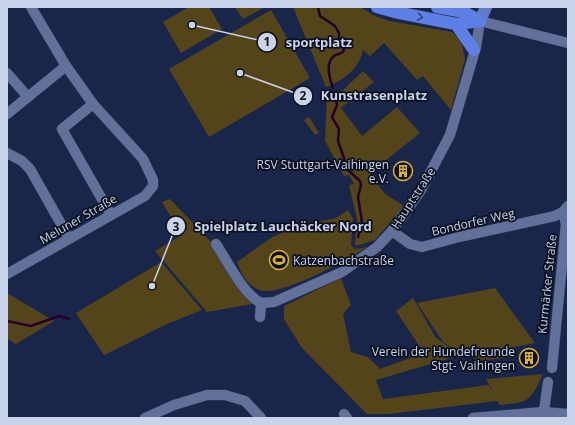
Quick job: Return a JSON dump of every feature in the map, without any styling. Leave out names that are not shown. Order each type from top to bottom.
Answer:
[{"type":"highway","points":[[377,7],[456,24],[480,21]]},
{"type":"highway","points":[[437,7],[464,12],[480,21]]},
{"type":"highway","points":[[456,24],[474,50]]},
{"type":"main road","name":"Hauptstraße","points":[[478,7],[480,21]]},
{"type":"main road","name":"Hauptstraße","points":[[480,21],[486,7]]},
{"type":"street","points":[[31,7],[66,66],[93,104],[62,128],[111,215]]},
{"type":"street","points":[[480,21],[568,43]]},
{"type":"street","name":"Hauptstraße","points":[[261,304],[274,302],[342,272],[377,247],[392,231],[421,190],[450,135],[474,50],[480,21]]},
{"type":"street","points":[[7,114],[66,66]]},
{"type":"street","points":[[7,73],[28,97]]},
{"type":"street","name":"Meluner Straße","points":[[7,274],[145,196],[153,186],[154,180],[143,159],[93,104]]},
{"type":"street","points":[[7,153],[22,161],[30,169],[69,238]]},
{"type":"street","name":"Bondorfer Weg","points":[[392,231],[410,244],[422,247],[459,237],[555,216],[565,209]]},
{"type":"street","name":"Kurmärker Straße","points":[[552,368],[566,224],[565,209]]},
{"type":"street","points":[[216,244],[253,300],[261,304],[260,317]]},
{"type":"street","points":[[543,415],[548,382]]},
{"type":"street","points":[[145,418],[174,405],[207,395],[225,395],[245,402],[261,418]]},
{"type":"street","points":[[473,418],[568,414]]},
{"type":"shaded area","points":[[189,7],[209,7],[222,29],[181,53],[163,22]]},
{"type":"shaded area","points":[[235,7],[265,7],[243,19]]},
{"type":"shaded area","points":[[293,7],[360,7],[375,16],[390,21],[452,32],[461,40],[465,59],[451,110],[423,76],[417,80],[384,43],[370,56],[363,50],[358,63],[350,73],[339,81],[326,87]]},
{"type":"shaded area","points":[[271,10],[310,78],[209,137],[169,69]]},
{"type":"shaded area","points":[[363,71],[374,82],[341,108],[362,136],[397,107],[420,133],[370,173],[384,193],[404,206],[375,240],[356,246],[357,219],[349,185],[354,184],[349,175],[344,176],[325,141],[327,95],[343,90]]},
{"type":"shaded area","points":[[309,117],[319,133],[315,135],[304,120]]},
{"type":"shaded area","points":[[170,199],[211,242],[252,304],[207,312],[155,251],[182,235],[162,202]]},
{"type":"shaded area","points":[[348,210],[353,219],[351,245],[355,249],[367,247],[358,253],[314,276],[282,288],[269,291],[255,288],[248,282],[240,271],[237,262],[271,238],[293,227],[336,218]]},
{"type":"shaded area","points":[[161,262],[202,310],[167,324],[104,355],[76,313]]},
{"type":"shaded area","points":[[341,278],[351,305],[343,314],[351,352],[368,357],[380,369],[424,353],[396,311],[413,298],[436,338],[461,355],[376,380],[383,399],[488,385],[493,392],[486,379],[543,374],[535,390],[528,399],[510,404],[500,405],[497,401],[389,414],[367,414],[302,348],[284,319],[284,306]]},
{"type":"shaded area","points":[[495,288],[535,343],[515,347],[513,351],[515,357],[477,361],[466,352],[462,354],[443,342],[417,303]]},
{"type":"shaded area","points":[[7,293],[54,321],[16,344],[7,339]]},
{"type":"waterway","points":[[318,7],[320,16],[335,26],[339,33],[339,41],[344,50],[331,59],[329,72],[333,88]]},
{"type":"waterway","points":[[335,93],[337,105],[332,117],[339,129],[338,141],[348,170],[360,181],[361,185],[358,197],[362,222],[358,237]]},
{"type":"waterway","points":[[7,321],[31,326],[59,316],[69,319]]},
{"type":"place","name":"sportplatz","points":[[192,25]]},
{"type":"place","name":"Kunstrasenplatz","points":[[240,73]]},
{"type":"place","name":"RSV Stuttgart-Vaihingen e.V.","points":[[403,171]]},
{"type":"place","name":"Katzenbachstraße","points":[[279,260]]},
{"type":"place","name":"Spielplatz Lauchäcker Nord","points":[[152,286]]},
{"type":"place","name":"Verein der Hundefreunde Stgt- Vaihingen","points":[[529,358]]}]
